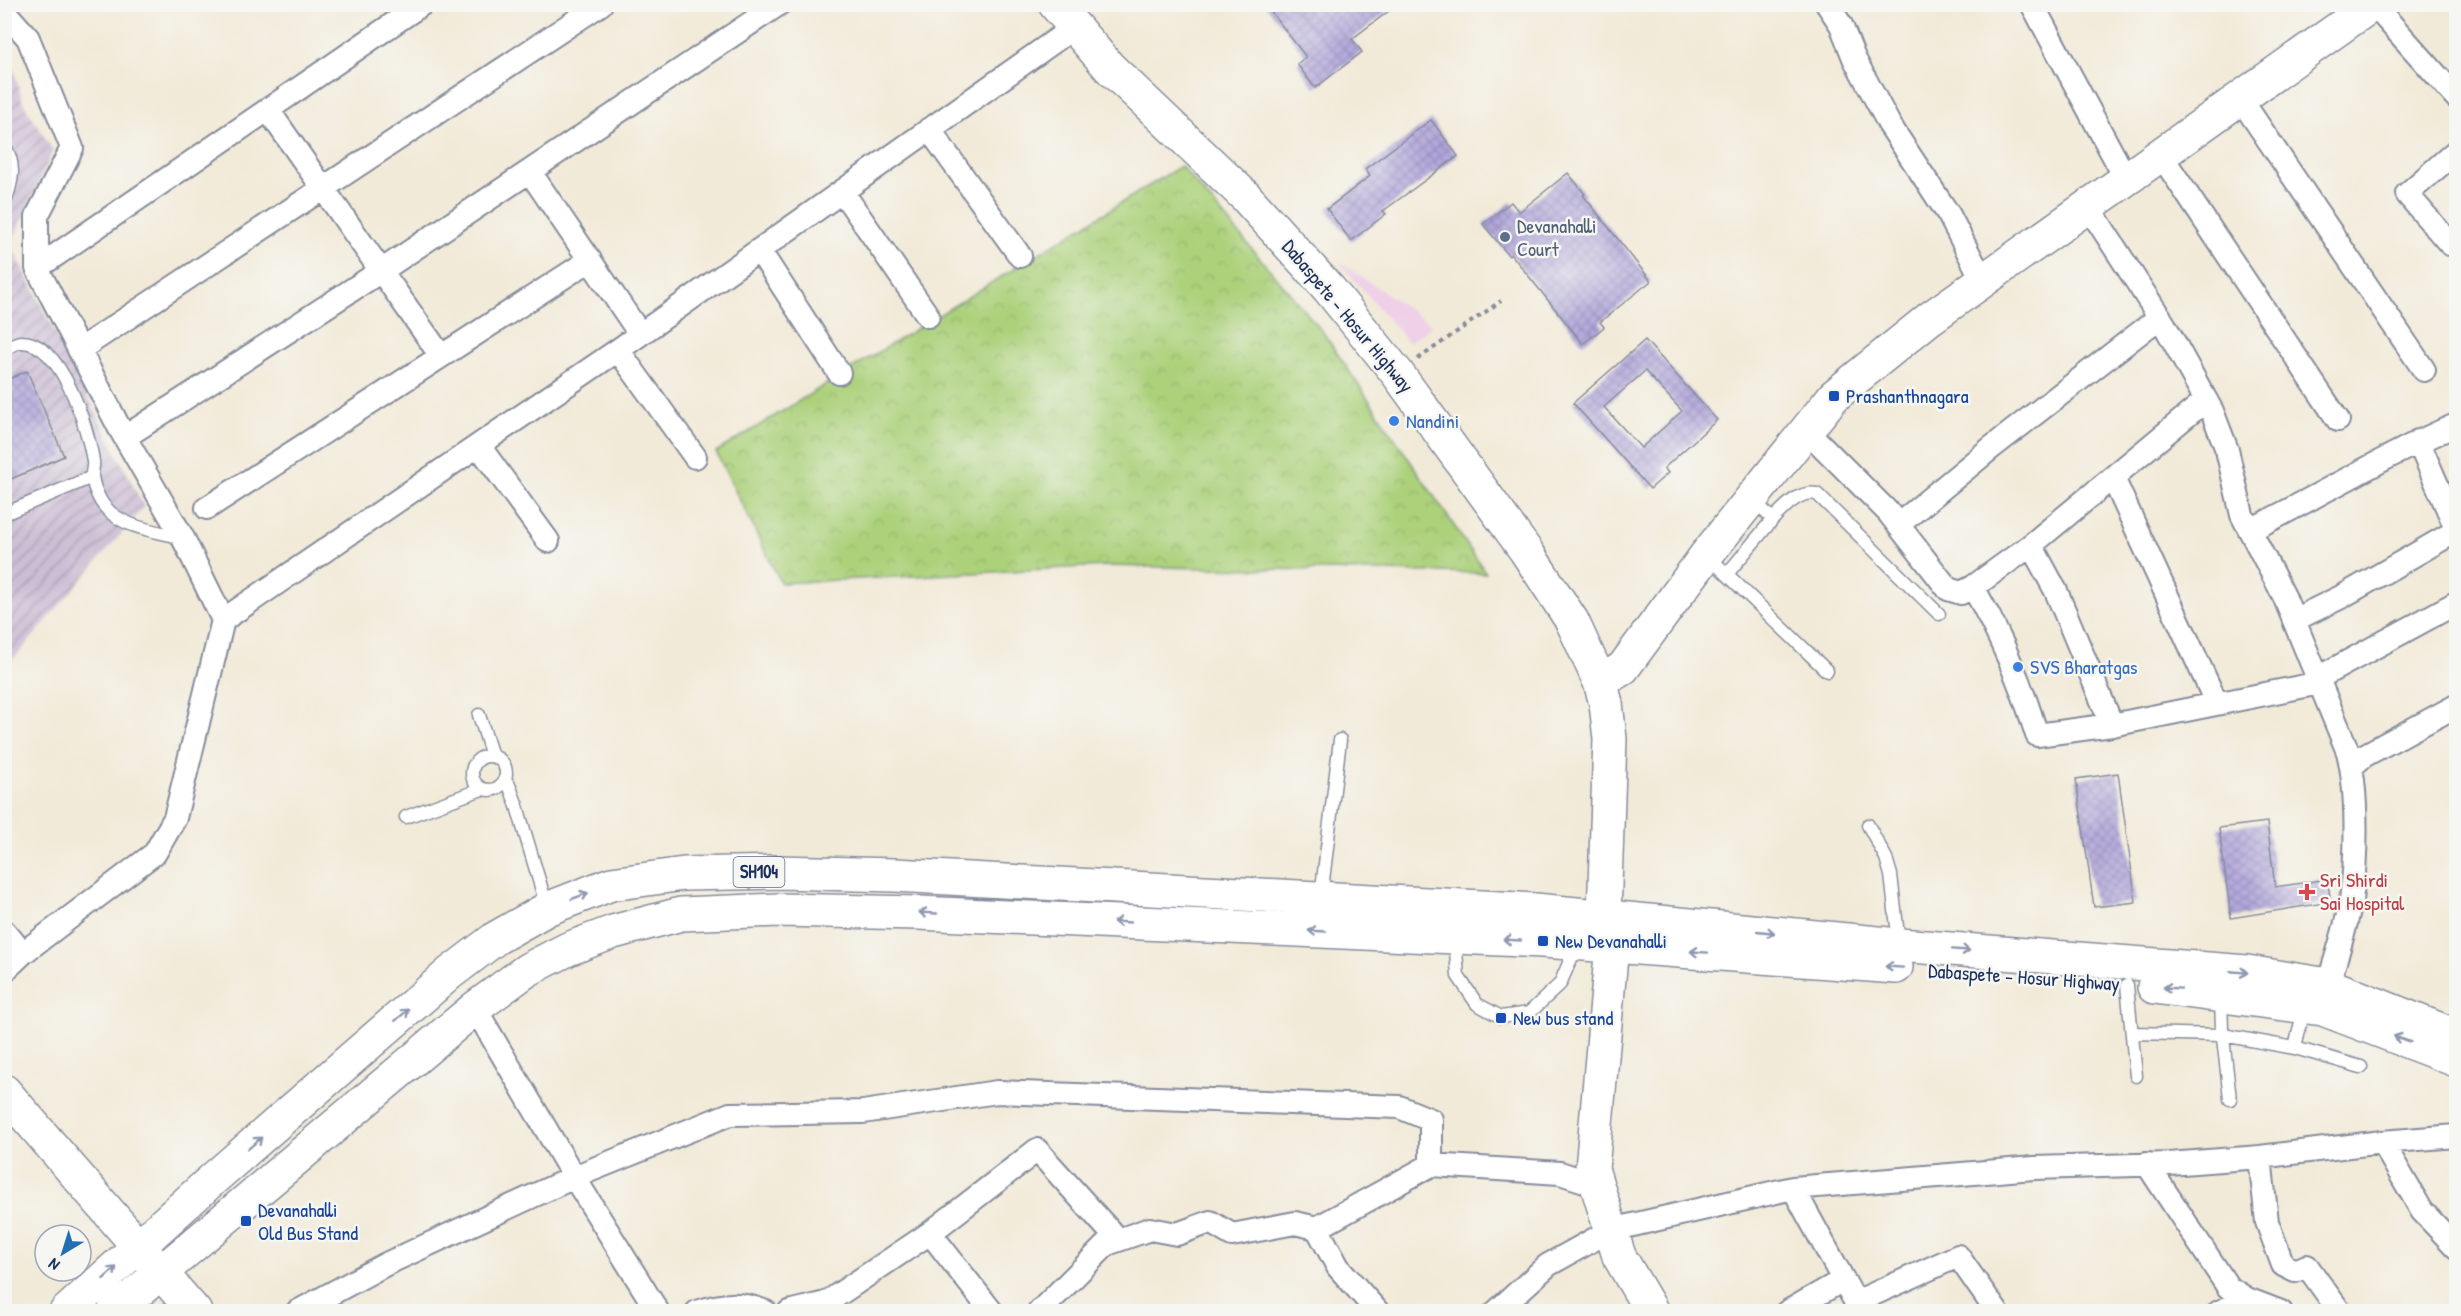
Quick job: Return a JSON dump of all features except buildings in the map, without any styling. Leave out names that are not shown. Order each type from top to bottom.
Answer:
[{"type":"main road","points":[[1600,682],[1623,668],[1717,564],[1762,509],[1806,430],[1834,396],[1929,319],[2373,4]]},
{"type":"main road","name":"Dabaspete - Hosur Highway","points":[[1064,16],[1109,67],[1245,196],[1329,289],[1397,373],[1526,551],[1572,621],[1600,682],[1606,703],[1610,739],[1586,929]]},
{"type":"main road","name":"SH104","points":[[66,1311],[222,1171],[450,973],[496,938],[547,909],[611,884],[684,874],[766,872],[895,875],[1321,898],[1586,929]]},
{"type":"main road","name":"SH104","points":[[114,1311],[475,1008],[527,970],[568,949],[613,932],[681,914],[779,910],[918,913],[1455,937],[1586,929]]},
{"type":"main road","points":[[1586,929],[1592,1169],[1619,1256],[1652,1311]]},
{"type":"main road","name":"Dabaspete - Hosur Highway","points":[[1586,929],[1899,945],[2247,972],[2457,1060]]},
{"type":"main road","name":"Dabaspete - Hosur Highway","points":[[1586,929],[2182,989],[2221,995],[2318,1001],[2457,1036]]},
{"type":"main road","points":[[4,1091],[195,1311]]},
{"type":"street","points":[[38,268],[422,4]]},
{"type":"street","points":[[80,350],[601,4]]},
{"type":"street","points":[[1827,4],[1841,25],[1854,58],[1889,124],[1949,215],[1983,281]]},
{"type":"street","points":[[2032,4],[2126,179]]},
{"type":"street","points":[[2373,4],[2457,97]]},
{"type":"street","points":[[125,437],[530,172],[764,9]]},
{"type":"street","points":[[4,11],[28,38],[72,148],[37,216],[38,268],[125,437],[183,538],[223,620],[175,818],[155,853],[23,952],[4,971]]},
{"type":"street","points":[[223,620],[618,350],[929,129],[1064,16]]},
{"type":"street","points":[[2240,98],[2424,370]]},
{"type":"street","points":[[268,110],[441,356]]},
{"type":"street","points":[[929,129],[1020,256]]},
{"type":"street","points":[[2450,244],[2407,195],[2457,150]]},
{"type":"street","points":[[2161,155],[2338,420]]},
{"type":"street","points":[[530,172],[640,334]]},
{"type":"street","points":[[842,191],[928,316]]},
{"type":"street","points":[[2088,206],[2160,317],[2206,400],[2227,450],[2242,514],[2294,620],[2352,768],[2355,808],[2351,899],[2318,1001]]},
{"type":"street","points":[[759,250],[839,373]]},
{"type":"street","points":[[207,508],[590,260]]},
{"type":"street","points":[[1898,525],[2000,441],[2160,317]]},
{"type":"street","points":[[618,350],[695,457]]},
{"type":"street","points":[[1806,430],[1846,468],[1898,525],[1948,589],[1961,592],[2031,545],[2206,400]]},
{"type":"street","points":[[2250,530],[2305,504],[2418,441],[2457,425]]},
{"type":"street","points":[[2294,620],[2343,596],[2457,530],[2418,441]]},
{"type":"street","points":[[479,446],[548,541]]},
{"type":"street","points":[[2113,478],[2216,702]]},
{"type":"street","points":[[2031,545],[2056,591],[2112,725]]},
{"type":"street","points":[[1973,586],[1998,630],[2024,693],[2037,735],[2112,725],[2319,681],[2457,603]]},
{"type":"street","points":[[2352,768],[2365,755],[2457,706]]},
{"type":"street","points":[[4,931],[23,952]]},
{"type":"street","points":[[475,1008],[574,1177],[658,1311]]},
{"type":"street","points":[[297,1311],[386,1264],[574,1177],[730,1114],[863,1112],[997,1092],[1399,1107],[1431,1120],[1431,1164]]},
{"type":"street","points":[[1496,1311],[1548,1265],[1611,1230],[1793,1188],[2034,1168],[2260,1157],[2382,1142],[2457,1136]]},
{"type":"street","points":[[2382,1142],[2422,1211],[2457,1246]]},
{"type":"street","points":[[789,1311],[826,1303],[930,1233],[1037,1149],[1118,1240]]},
{"type":"street","points":[[2260,1157],[2267,1222],[2283,1265],[2295,1271],[2307,1266],[2340,1311]]},
{"type":"street","points":[[1039,1311],[1107,1244],[1150,1229],[1177,1234],[1210,1222],[1232,1234],[1294,1223],[1317,1228],[1431,1164],[1560,1173],[1597,1185]]},
{"type":"street","points":[[2147,1164],[2228,1287],[2247,1299],[2281,1311]]},
{"type":"street","points":[[1793,1188],[1858,1307],[1958,1256],[1997,1311]]},
{"type":"street","points":[[1317,1228],[1338,1267],[1378,1311]]},
{"type":"street","points":[[930,1233],[992,1311]]},
{"type":"street","points":[[1787,1311],[1843,1280]]},
{"type":"street","points":[[2218,1311],[2247,1299]]},
{"type":"street","points":[[697,1311],[721,1304],[752,1306],[766,1311]]},
{"type":"lane","points":[[4,145],[9,152],[14,173],[4,205]]},
{"type":"lane","points":[[4,349],[21,342],[38,346],[52,357],[68,383],[86,432],[94,462],[92,477],[105,507],[120,520],[183,538]]},
{"type":"lane","points":[[4,514],[92,477]]},
{"type":"lane","points":[[1762,509],[1810,492],[1817,494],[1939,614]]},
{"type":"lane","points":[[1717,564],[1827,671]]},
{"type":"lane","points":[[479,715],[492,756],[504,765],[505,780],[510,785],[516,803],[547,909]]},
{"type":"lane","points":[[1321,898],[1341,740]]},
{"type":"lane","points":[[482,789],[472,777],[474,766],[481,758],[492,756]]},
{"type":"lane","points":[[406,817],[482,789],[498,788],[505,780]]},
{"type":"lane","points":[[1868,825],[1886,858],[1891,875],[1899,945]]},
{"type":"lane","points":[[1455,937],[1458,976],[1477,1004],[1501,1017],[1529,1013],[1560,984],[1586,929]]},
{"type":"lane","points":[[2127,985],[2136,1076]]},
{"type":"lane","points":[[2221,995],[2230,1099]]},
{"type":"lane","points":[[2295,1048],[2318,1001]]},
{"type":"lane","points":[[2132,1033],[2223,1035],[2295,1048],[2361,1067]]},
{"type":"path","points":[[1397,373],[1501,301]]},
{"type":"shaded area","points":[[4,35],[23,102],[53,151],[11,245],[144,507],[5,669]]},
{"type":"shaded area","points":[[1337,260],[1432,325],[1409,343]]},
{"type":"green space","points":[[1181,166],[1322,331],[1486,573],[1104,566],[781,583],[716,452]]},
{"type":"place","name":"Devanahalli Court","points":[[1505,237]]},
{"type":"place","name":"Prashanthnagara","points":[[1834,396]]},
{"type":"place","name":"Nandini","points":[[1394,421]]},
{"type":"place","name":"SVS Bharatgas","points":[[2018,667]]},
{"type":"place","name":"Sri Shirdi Sai Hospital","points":[[2307,892]]},
{"type":"place","name":"New Devanahalli","points":[[1543,941]]},
{"type":"place","name":"New bus stand","points":[[1501,1018]]},
{"type":"place","name":"Devanahalli Old Bus Stand","points":[[246,1221]]}]
